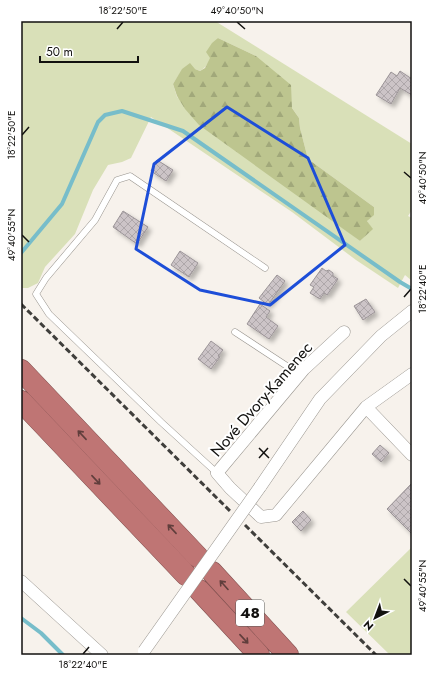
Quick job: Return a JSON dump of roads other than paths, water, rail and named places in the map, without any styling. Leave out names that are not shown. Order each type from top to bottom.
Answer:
[{"type":"highway","name":"48","points":[[21,370],[288,655]]},
{"type":"highway","name":"48","points":[[21,401],[259,655]]},
{"type":"street","points":[[142,653],[260,487],[320,399],[381,336],[412,311]]},
{"type":"street","name":"Nové Dvory-Kamenec","points":[[344,332],[299,374],[217,473],[230,488],[261,517],[276,515],[366,407],[412,374]]},
{"type":"street","points":[[366,407],[412,455]]},
{"type":"street","points":[[21,581],[102,655]]},
{"type":"lane","points":[[217,473],[161,422],[49,314],[36,294],[46,278],[95,220],[117,180],[130,176],[265,268]]},
{"type":"lane","points":[[235,332],[299,374]]},
{"type":"waterway","points":[[21,253],[62,204],[98,122],[105,115],[122,111],[183,131],[412,289]]},
{"type":"waterway","points":[[21,618],[41,633],[63,655]]},
{"type":"railway","points":[[21,304],[231,512]]},
{"type":"railway","points":[[245,525],[376,655]]}]
